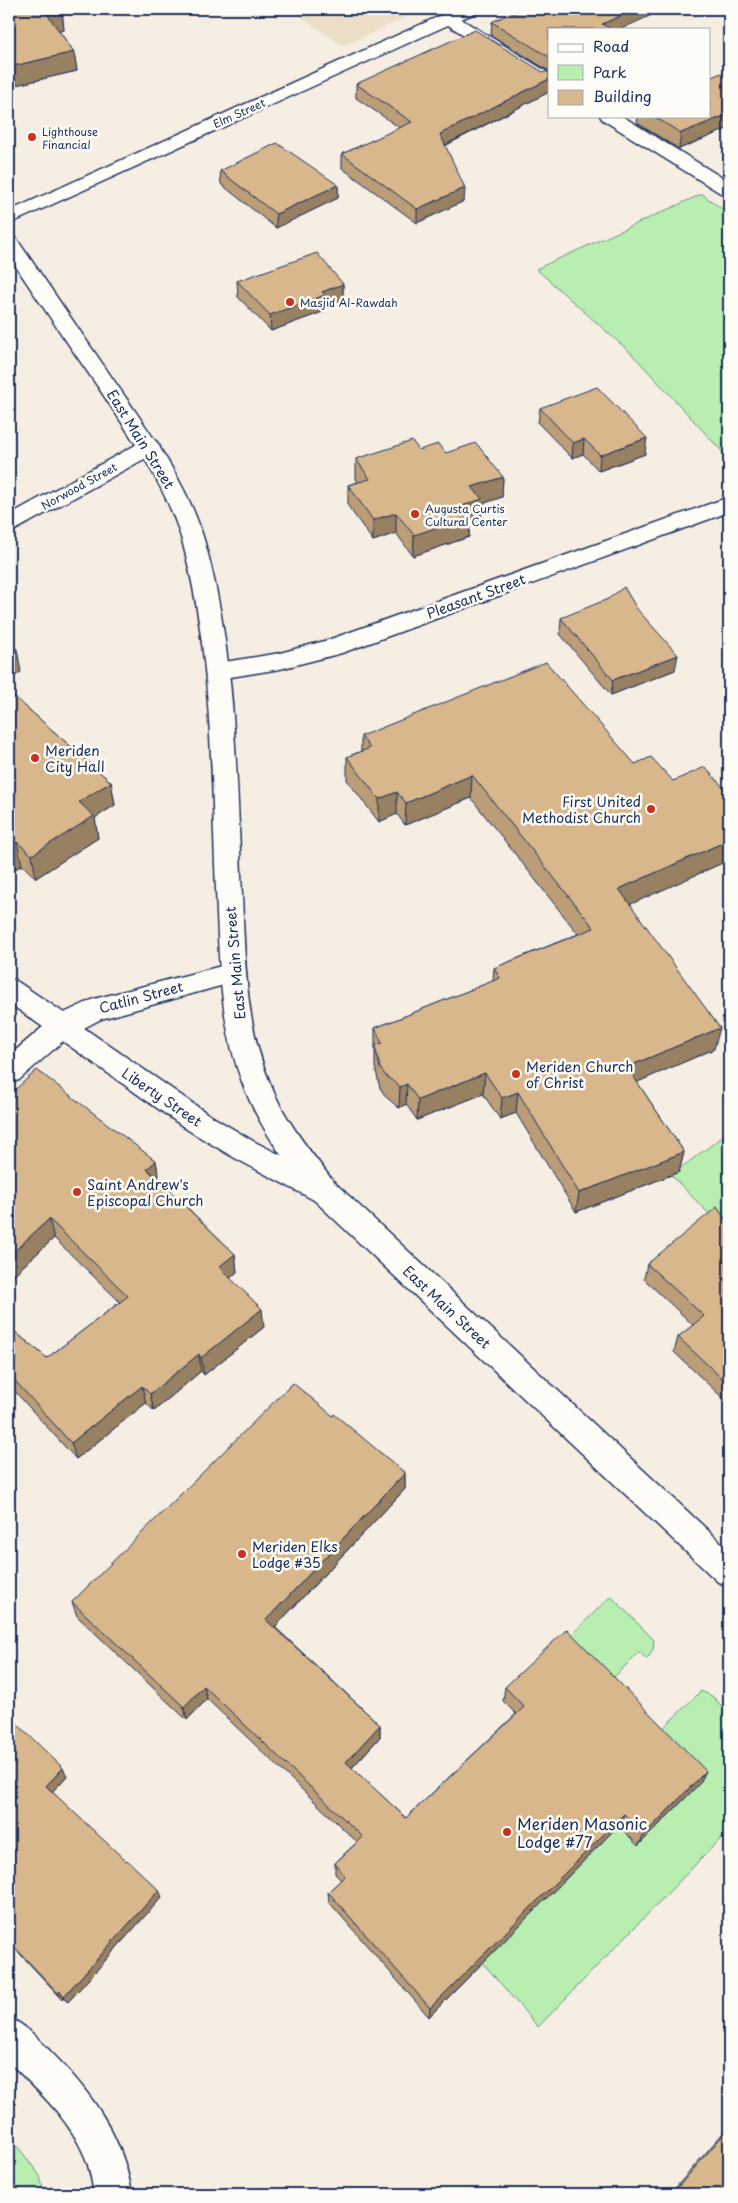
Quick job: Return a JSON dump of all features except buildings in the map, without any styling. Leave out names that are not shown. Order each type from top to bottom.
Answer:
[{"type":"main road","name":"Elm Street","points":[[9,218],[469,9]]},
{"type":"main road","points":[[448,18],[548,79]]},
{"type":"main road","points":[[612,118],[729,190]]},
{"type":"main road","points":[[709,177],[729,168]]},
{"type":"main road","name":"East Main Street","points":[[9,242],[149,447],[176,495],[193,540],[205,589],[218,672],[233,973],[240,1030],[256,1083],[283,1137],[324,1191],[729,1571]]},
{"type":"main road","name":"Norwood Street","points":[[9,524],[149,447]]},
{"type":"main road","name":"Pleasant Street","points":[[218,672],[280,661],[334,647],[729,504]]},
{"type":"main road","name":"Catlin Street","points":[[9,1072],[61,1027],[94,1010],[233,973]]},
{"type":"main road","name":"Liberty Street","points":[[9,989],[198,1122],[243,1149],[324,1191]]},
{"type":"main road","points":[[9,2036],[84,2116],[100,2143],[113,2194]]},
{"type":"shaded area","points":[[290,9],[425,9],[343,46]]},
{"type":"green space","points":[[702,194],[729,214],[729,459],[632,354],[536,269]]},
{"type":"green space","points":[[729,1132],[729,1227],[715,1220],[671,1175]]},
{"type":"green space","points":[[611,1596],[654,1640],[653,1650],[647,1659],[639,1652],[605,1686],[563,1643]]},
{"type":"green space","points":[[701,1691],[712,1696],[729,1713],[729,1830],[538,2027],[482,1962],[619,1825],[639,1845],[700,1783],[654,1737]]},
{"type":"green space","points":[[12,2139],[40,2176],[44,2194],[9,2194],[9,2143]]},
{"type":"place","name":"Lighthouse Financial","points":[[32,137]]},
{"type":"place","name":"Masjid Al-Rawdah","points":[[290,302]]},
{"type":"place","name":"Augusta Curtis Cultural Center","points":[[415,514]]},
{"type":"place","name":"Meriden City Hall","points":[[35,758]]},
{"type":"place","name":"First United Methodist Church","points":[[651,809]]},
{"type":"place","name":"Meriden Church of Christ","points":[[516,1074]]},
{"type":"place","name":"Saint Andrew's Episcopal Church","points":[[77,1192]]},
{"type":"place","name":"Meriden Elks Lodge #35","points":[[242,1554]]},
{"type":"place","name":"Meriden Masonic Lodge #77","points":[[507,1832]]}]
